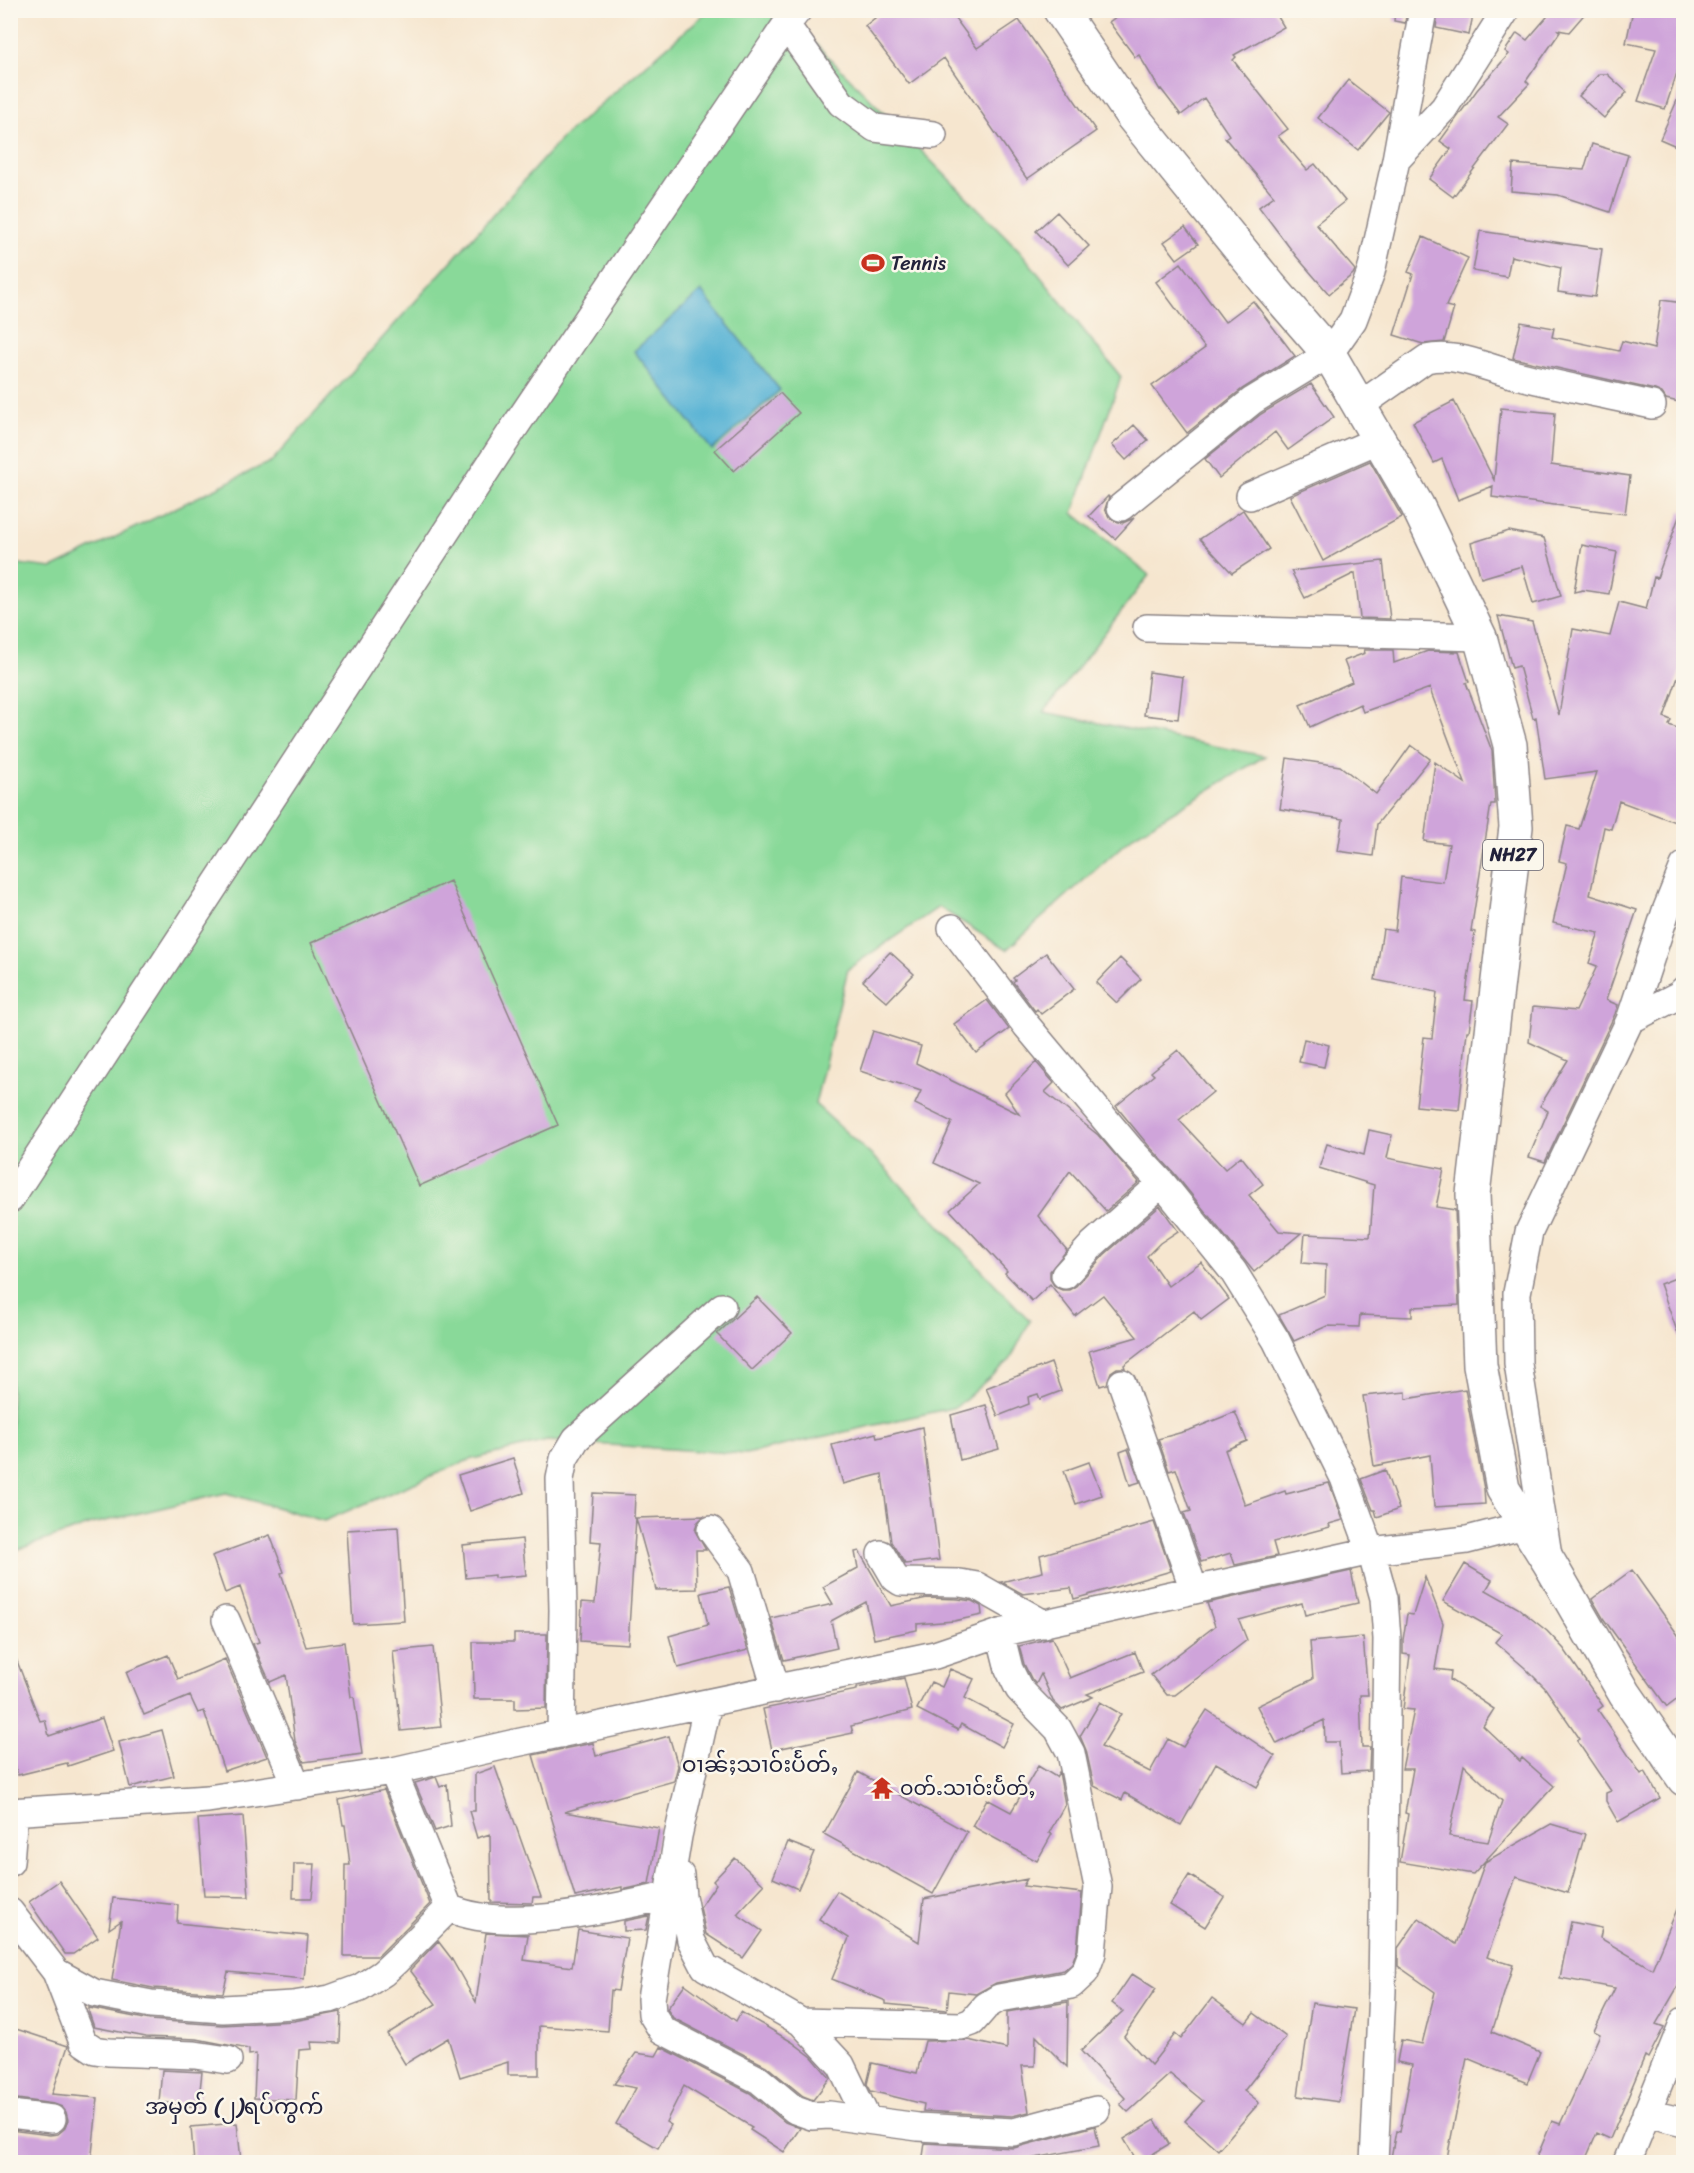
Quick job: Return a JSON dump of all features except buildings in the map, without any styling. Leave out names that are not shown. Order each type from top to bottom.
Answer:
[{"type":"highway","name":"NH27","points":[[1060,10],[1132,116],[1262,277],[1329,354],[1417,505],[1480,637],[1510,745],[1516,827],[1473,1194],[1479,1353],[1503,1489],[1550,1564],[1625,1694],[1683,1779]]},
{"type":"street","points":[[1121,507],[1252,401],[1329,354],[1353,320],[1371,272],[1396,160],[1423,10]]},
{"type":"street","points":[[1396,160],[1444,108],[1506,10]]},
{"type":"street","points":[[10,1198],[503,444],[792,18],[841,103],[875,128],[933,135]]},
{"type":"street","points":[[1359,406],[1426,359],[1439,356],[1454,357],[1514,374],[1652,405]]},
{"type":"street","points":[[1250,496],[1378,440]]},
{"type":"street","points":[[1147,628],[1480,637]]},
{"type":"street","points":[[1550,1564],[1518,1364],[1517,1293],[1529,1232],[1630,1020],[1683,866]]},
{"type":"street","points":[[952,928],[1026,1025],[1233,1271],[1276,1340],[1344,1478],[1371,1551],[1384,1598],[1388,1639],[1382,1980],[1374,2163]]},
{"type":"street","points":[[1630,1020],[1683,990]]},
{"type":"street","points":[[1065,1275],[1094,1244],[1161,1183]]},
{"type":"street","points":[[561,1734],[563,1610],[560,1479],[564,1459],[576,1439],[723,1307]]},
{"type":"street","points":[[1122,1383],[1194,1590]]},
{"type":"street","points":[[10,1862],[12,1812],[208,1799],[393,1771],[935,1655],[1000,1633],[1371,1551],[1467,1540],[1525,1524]]},
{"type":"street","points":[[711,1530],[741,1571],[776,1689]]},
{"type":"street","points":[[882,1554],[895,1578],[901,1582],[960,1582],[977,1586],[1044,1624]]},
{"type":"street","points":[[226,1620],[297,1786]]},
{"type":"street","points":[[801,2022],[960,2026],[972,2022],[986,2006],[999,1998],[1071,1984],[1085,1972],[1092,1953],[1098,1887],[1071,1753],[1058,1729],[1019,1689],[1009,1669],[1000,1633]]},
{"type":"street","points":[[708,1703],[678,1836],[651,1999],[652,2014],[662,2030],[759,2080],[795,2110],[812,2116],[829,2115],[918,2127],[1014,2132],[1096,2110]]},
{"type":"street","points":[[393,1771],[449,1908],[461,1913],[495,1918],[541,1918],[667,1896]]},
{"type":"street","points":[[678,1836],[682,1896],[691,1940],[705,1966],[801,2022],[841,2065],[867,2119]]},
{"type":"street","points":[[56,1972],[94,1993],[152,2004],[223,2009],[293,2005],[330,1999],[360,1988],[397,1960],[449,1908]]},
{"type":"street","points":[[10,1912],[56,1972],[83,2042],[95,2050],[108,2052],[195,2055],[228,2060]]},
{"type":"street","points":[[1627,2163],[1683,2020]]},
{"type":"street","points":[[1646,2113],[1683,2122]]},
{"type":"street","points":[[10,2114],[52,2119]]},
{"type":"green space","points":[[708,11],[796,11],[797,25],[1020,251],[1121,377],[1073,513],[1149,575],[1044,712],[1265,756],[1133,836],[1006,950],[939,907],[848,969],[815,1104],[882,1165],[1030,1321],[1010,1360],[956,1407],[746,1454],[547,1441],[469,1460],[324,1521],[226,1493],[92,1524],[11,1552],[11,563],[52,568],[272,461],[562,138]]},
{"type":"water","points":[[701,291],[780,390],[712,450],[634,351]]},
{"type":"place","name":"Tennis","points":[[873,263]]},
{"type":"place","name":"ဝတ်ႉသၢဝ်းပႅတ်ႇ","points":[[882,1788]]},
{"type":"district","name":"ဝၢၼ်ႈသၢဝ်းပႅတ်ႇ","points":[[760,1764]]},
{"type":"district","name":"အမှတ် (၂)ရပ်ကွက်","points":[[234,2106]]}]
